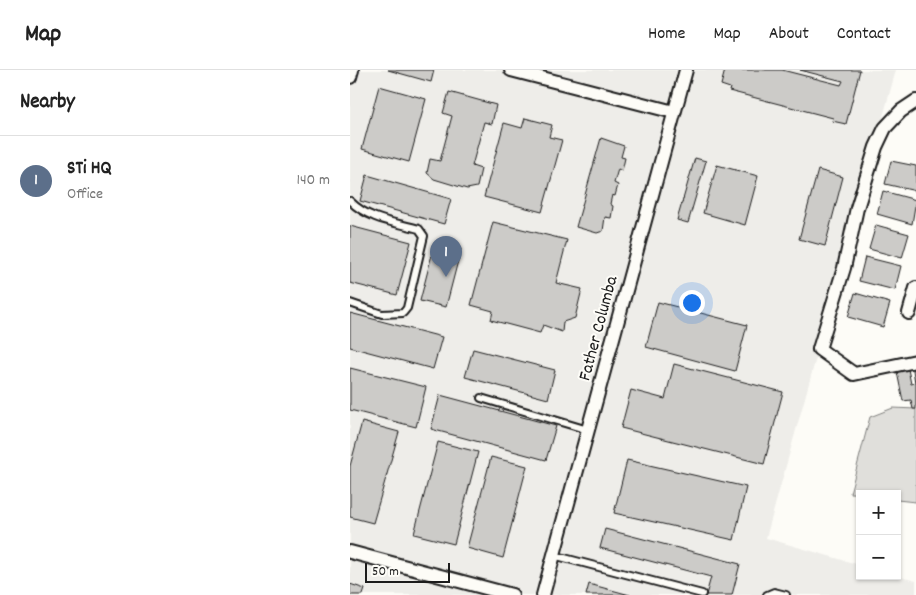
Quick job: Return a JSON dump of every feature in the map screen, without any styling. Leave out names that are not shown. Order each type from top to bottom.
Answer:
[{"type":"street","points":[[350,77],[352,70]]},
{"type":"street","points":[[511,70],[674,112]]},
{"type":"street","name":"Father Columba","points":[[543,595],[686,70]]},
{"type":"street","points":[[916,101],[901,111],[885,128],[876,146],[857,208],[844,268],[819,349],[854,374],[916,361]]},
{"type":"street","points":[[909,313],[916,288]]},
{"type":"street","points":[[350,552],[512,595]]},
{"type":"lane","points":[[350,201],[359,211],[380,220],[419,229],[424,236],[407,308],[403,313],[382,314],[350,303]]},
{"type":"lane","points":[[482,398],[588,430]]},
{"type":"lane","points":[[554,555],[702,594]]},
{"type":"lane","points":[[767,595],[774,592],[786,595]]},
{"type":"shaded area","points":[[350,70],[896,70],[766,538],[856,564],[856,580],[901,580],[901,577],[916,581],[916,595],[350,595]]},
{"type":"shaded area","points":[[893,408],[916,409],[916,502],[901,500],[901,490],[856,490],[856,493],[850,493],[870,417]]},
{"type":"building","points":[[388,70],[434,70],[431,82]]},
{"type":"building","points":[[725,70],[782,70],[841,85],[843,81],[800,70],[860,70],[846,124],[832,121],[833,118],[729,91],[730,88],[721,85]]},
{"type":"building","points":[[379,86],[426,99],[409,162],[362,149]]},
{"type":"building","points":[[449,92],[496,105],[492,124],[484,122],[472,166],[481,169],[477,187],[467,189],[434,179],[427,173],[430,159],[440,161],[452,116],[443,113]]},
{"type":"building","points":[[525,118],[552,125],[549,137],[562,140],[542,212],[484,197],[504,123],[522,128]]},
{"type":"building","points":[[601,138],[624,146],[621,157],[625,158],[622,171],[618,169],[614,183],[618,185],[615,196],[612,195],[610,204],[613,206],[611,218],[605,217],[603,231],[597,233],[576,227]]},
{"type":"building","points":[[695,158],[706,161],[688,223],[677,220]]},
{"type":"building","points":[[891,161],[916,166],[916,191],[885,184]]},
{"type":"building","points":[[717,165],[758,176],[745,225],[703,213]]},
{"type":"building","points":[[818,170],[843,177],[825,246],[799,239]]},
{"type":"building","points":[[367,175],[451,199],[444,224],[360,201]]},
{"type":"building","points":[[883,191],[916,200],[912,224],[877,214]]},
{"type":"building","points":[[493,222],[567,240],[556,283],[582,289],[575,318],[563,322],[562,332],[543,325],[540,333],[491,320],[493,311],[471,305]]},
{"type":"building","points":[[876,225],[909,234],[902,258],[869,249]]},
{"type":"building","points":[[350,226],[411,242],[397,295],[350,283]]},
{"type":"building","points":[[435,243],[461,249],[446,307],[420,301]]},
{"type":"building","points":[[865,257],[901,266],[895,290],[859,281]]},
{"type":"building","points":[[855,293],[890,303],[883,327],[848,317]]},
{"type":"building","points":[[658,302],[747,325],[735,371],[646,347]]},
{"type":"building","points":[[350,313],[442,337],[433,369],[350,347]]},
{"type":"building","points":[[473,349],[555,370],[548,399],[465,377]]},
{"type":"building","points":[[674,364],[783,392],[764,464],[621,428],[631,390],[665,399]]},
{"type":"building","points":[[350,368],[426,387],[416,427],[350,410]]},
{"type":"building","points":[[908,369],[911,384],[915,383],[913,370],[916,369],[916,409],[913,409],[911,400],[903,401],[897,372]]},
{"type":"building","points":[[440,395],[556,426],[546,460],[431,429]]},
{"type":"building","points":[[362,422],[399,432],[373,523],[350,517],[350,466]]},
{"type":"building","points":[[438,442],[478,452],[454,544],[414,534]]},
{"type":"building","points":[[491,457],[527,466],[503,558],[467,548]]},
{"type":"building","points":[[627,460],[746,487],[734,540],[614,513]]},
{"type":"building","points":[[605,529],[740,564],[732,595],[706,595],[711,577],[600,548]]},
{"type":"building","points":[[350,584],[365,589],[363,595],[350,595]]},
{"type":"building","points":[[589,584],[630,595],[586,595]]},
{"type":"place","name":"STi HQ","points":[[446,277]]}]
